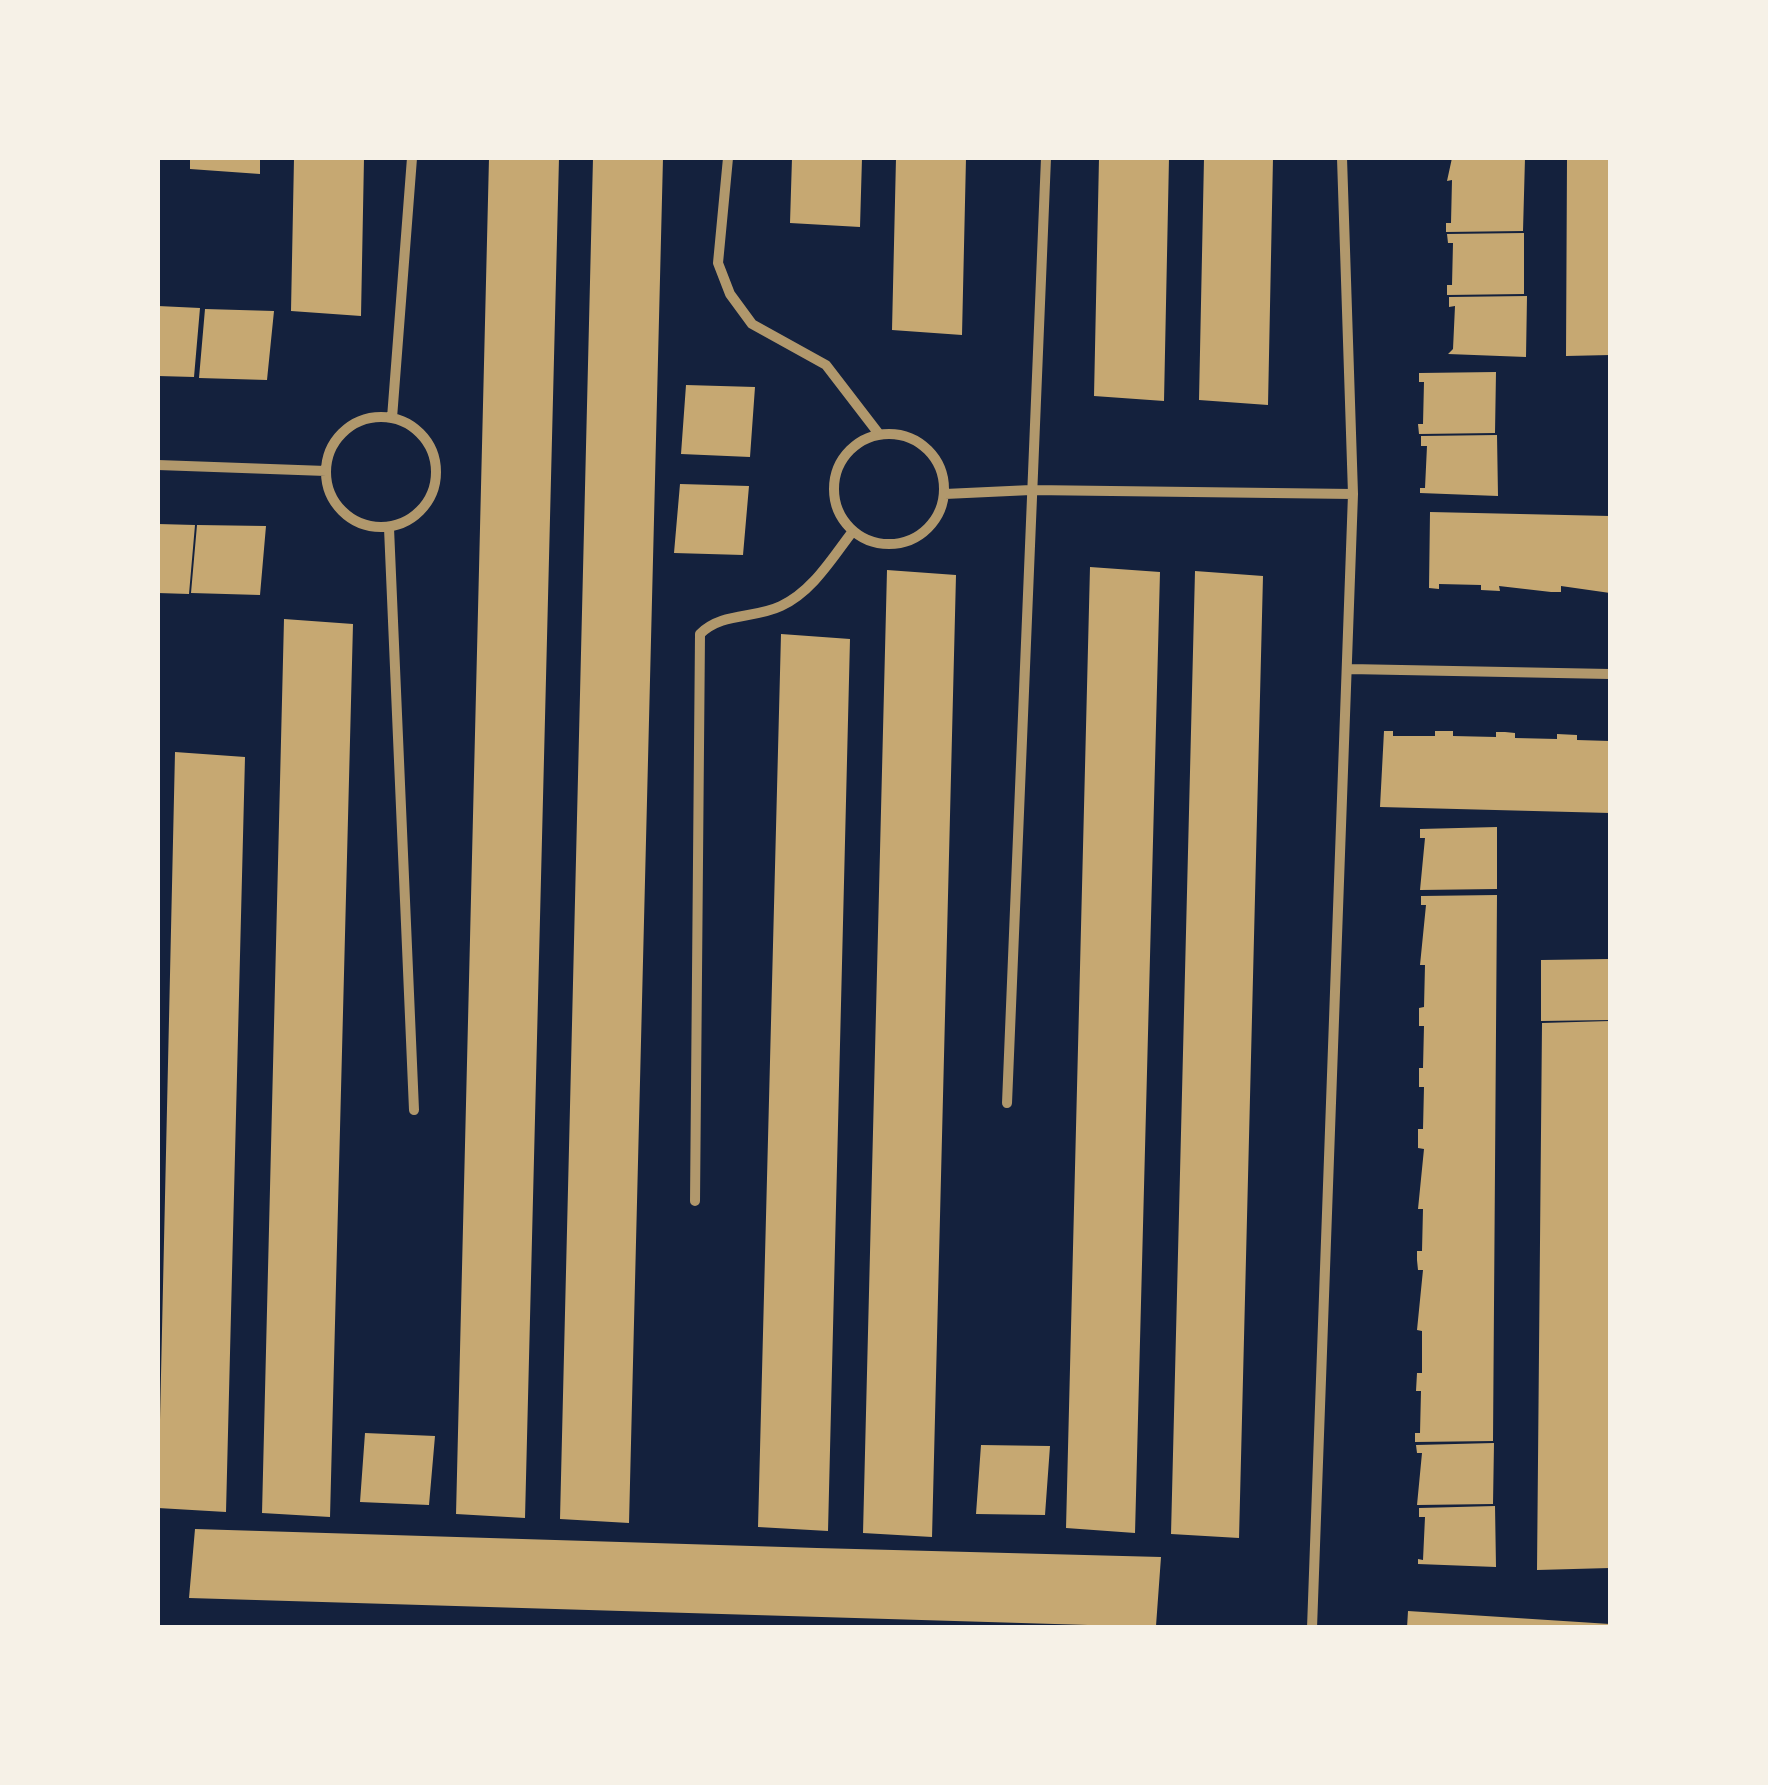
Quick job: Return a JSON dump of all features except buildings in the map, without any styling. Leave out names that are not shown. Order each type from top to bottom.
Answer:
[{"type":"street","points":[[392,418],[412,158]]},
{"type":"street","points":[[728,158],[718,263],[730,294],[752,324],[826,365],[879,434]]},
{"type":"street","points":[[1007,1102],[1046,158]]},
{"type":"street","points":[[1312,1628],[1353,494],[1342,158]]},
{"type":"street","points":[[368,418],[392,418],[416,429],[431,449],[437,474],[430,499],[412,518],[389,528],[365,525],[344,514],[330,494],[326,471],[332,447],[346,430],[368,418]]},
{"type":"street","points":[[879,434],[905,436],[928,448],[942,469],[945,494],[934,522],[910,541],[880,544],[852,531],[840,514],[834,494],[836,474],[844,456],[879,434]]},
{"type":"street","points":[[158,464],[326,471]]},
{"type":"street","points":[[945,494],[1031,490],[1353,494]]},
{"type":"street","points":[[389,528],[414,1110]]},
{"type":"street","points":[[695,1201],[700,634],[712,622],[780,607],[808,588],[852,531]]},
{"type":"street","points":[[1349,669],[1610,674]]}]
